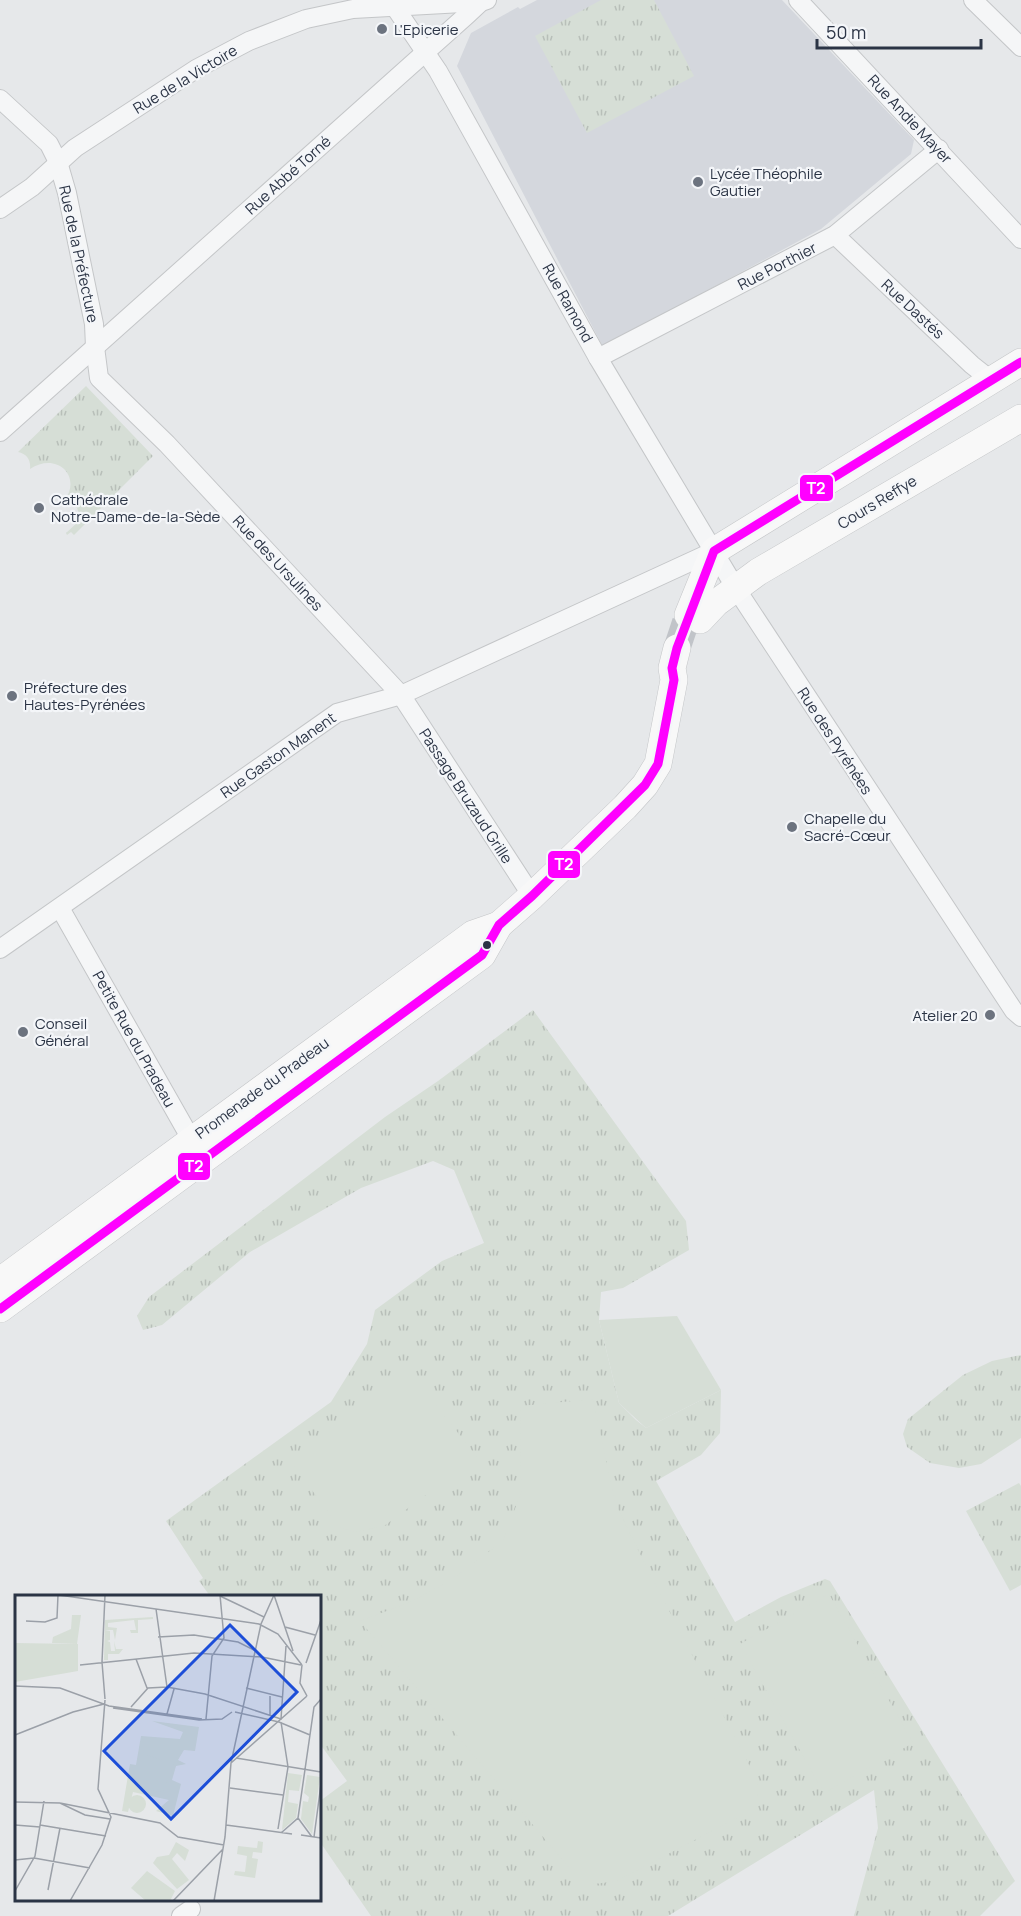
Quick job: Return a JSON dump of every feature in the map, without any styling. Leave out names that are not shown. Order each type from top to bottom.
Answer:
[{"type":"street","name":"Rue Andie Mayer","points":[[798,0],[1021,238]]},
{"type":"street","points":[[973,0],[1021,46]]},
{"type":"street","name":"Rue Abbé Torné","points":[[392,3],[484,1]]},
{"type":"street","name":"Rue Abbé Torné","points":[[0,432],[484,1]]},
{"type":"street","name":"Rue Ramond","points":[[392,3],[438,71],[598,358],[714,551]]},
{"type":"street","name":"Rue de la Victoire","points":[[0,209],[32,187],[75,148],[196,69],[249,41],[306,19],[392,3]]},
{"type":"street","name":"Rue de la Préfecture","points":[[0,99],[49,144],[58,162],[67,193],[94,324],[95,347]]},
{"type":"street","name":"Rue Porthier","points":[[598,358],[835,235],[939,149]]},
{"type":"street","name":"Rue Dastés","points":[[835,235],[972,365],[992,380]]},
{"type":"street","name":"Rue des Ursulines","points":[[95,347],[99,378],[167,444],[401,695]]},
{"type":"street","points":[[735,587],[694,618],[714,551],[1021,362]]},
{"type":"street","name":"Cours Reffye","points":[[735,587],[1021,418]]},
{"type":"street","name":"Rue Gaston Manent","points":[[0,950],[338,712],[401,695],[714,551]]},
{"type":"street","name":"Rue des Pyrénées","points":[[714,551],[735,587],[918,867],[1014,1011],[1021,1017]]},
{"type":"street","name":"Promenade du Pradeau","points":[[0,1309],[482,955],[499,925],[532,896],[645,785],[658,765],[674,680],[672,668],[684,651]]},
{"type":"street","name":"Passage Bruzaud Grille","points":[[401,695],[532,896]]},
{"type":"street","name":"Petite Rue du Pradeau","points":[[60,908],[190,1139]]},
{"type":"street","name":"Promenade du Pradeau","points":[[0,1281],[473,933],[499,925]]},
{"type":"street","points":[[187,1171],[195,1154],[190,1139]]},
{"type":"shaded area","name":"Lycée Théophile Gautier","points":[[537,0],[782,0],[914,140],[911,154],[821,229],[603,347],[457,66],[471,33],[518,7],[520,9]]},
{"type":"green space","points":[[601,0],[654,0],[694,76],[587,133],[535,36]]},
{"type":"green space","points":[[86,386],[153,456],[74,535],[71,532],[67,535],[66,533],[79,521],[76,507],[64,501],[69,492],[69,476],[58,465],[49,463],[30,469],[28,458],[18,452]]},
{"type":"green space","points":[[533,1010],[686,1221],[689,1250],[623,1288],[601,1292],[599,1320],[619,1403],[646,1428],[721,1390],[720,1433],[701,1455],[656,1481],[735,1622],[781,1597],[825,1579],[830,1581],[1015,1881],[980,1916],[854,1916],[878,1828],[874,1790],[668,1916],[371,1916],[321,1843],[321,1800],[347,1781],[321,1745],[321,1595],[209,1595],[199,1581],[203,1578],[166,1521],[331,1402],[367,1344],[375,1310],[442,1261],[484,1243],[454,1170],[433,1161],[361,1188],[250,1252],[162,1325],[143,1330],[137,1316],[149,1297],[385,1117],[438,1081]]},
{"type":"green space","points":[[677,1316],[721,1390],[646,1428],[619,1403],[599,1320]]},
{"type":"green space","points":[[1021,1355],[1021,1438],[981,1464],[959,1468],[930,1463],[907,1447],[903,1434],[908,1419],[963,1375],[992,1361]]},
{"type":"green space","points":[[411,1382],[429,1396],[477,1457],[384,1526],[355,1532],[339,1527],[292,1463],[400,1383]]},
{"type":"green space","points":[[593,1399],[615,1503],[758,1782],[757,1797],[742,1815],[617,1881],[594,1884],[572,1871],[360,1621],[408,1603],[448,1582],[503,1541],[522,1490],[521,1406]]},
{"type":"green space","points":[[1019,1483],[1021,1486],[1021,1585],[1010,1591],[966,1511]]},
{"type":"green space","points":[[829,1594],[913,1743],[824,1793],[740,1644]]},
{"type":"tunnel","points":[[677,648],[688,615]]},
{"type":"transit line","name":"T2","points":[[0,1309],[482,955],[499,925],[532,896],[645,785],[658,764],[674,680],[672,668],[677,648],[714,551],[1021,362]]},
{"type":"place","name":"L'Epicerie","points":[[382,29]]},
{"type":"place","name":"Lycée Théophile Gautier","points":[[698,182]]},
{"type":"place","name":"Cathédrale Notre-Dame-de-la-Sède","points":[[39,508]]},
{"type":"place","name":"Préfecture des Hautes-Pyrénées","points":[[12,696]]},
{"type":"place","name":"Chapelle du Sacré-Cœur","points":[[792,827]]},
{"type":"place","name":"Atelier 20","points":[[990,1015]]},
{"type":"place","name":"Conseil Général","points":[[23,1032]]}]
